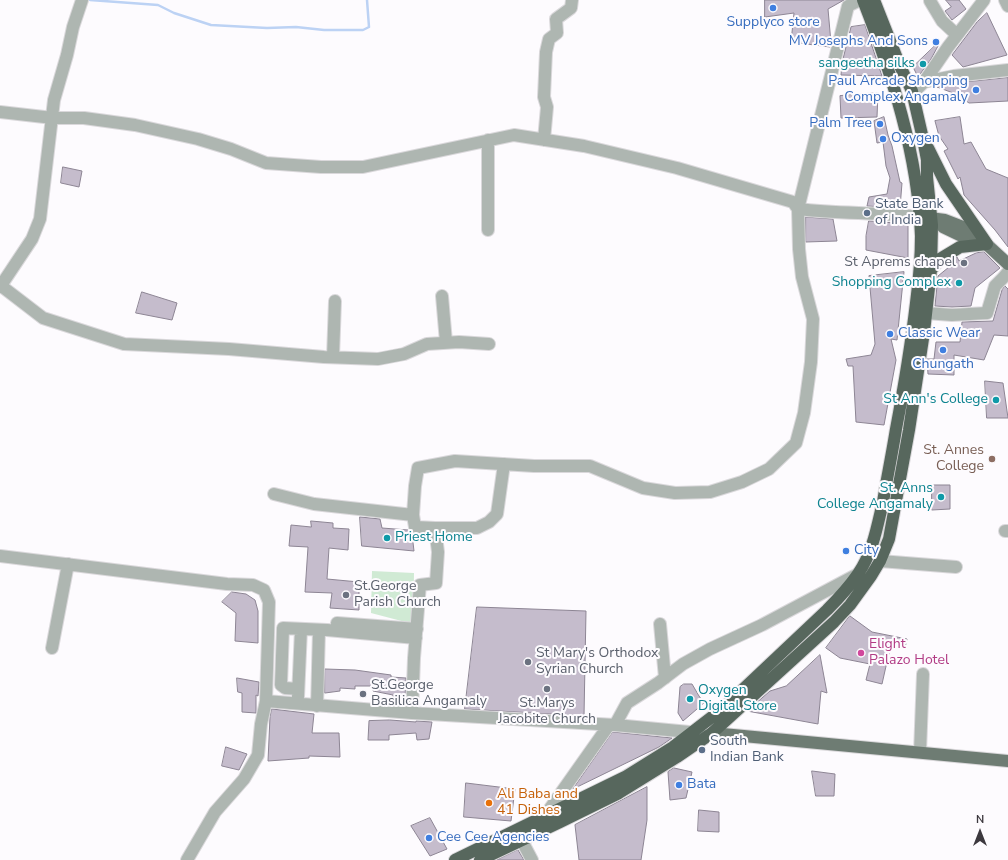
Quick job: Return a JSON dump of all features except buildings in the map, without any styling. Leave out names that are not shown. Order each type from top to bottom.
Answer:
[{"type":"highway","points":[[456,860],[625,777],[673,748],[721,710],[809,628],[842,594],[858,574],[871,548],[877,532],[912,340],[919,279],[920,220],[912,165],[898,102],[880,43],[863,0]]},
{"type":"highway","points":[[480,860],[619,793],[658,770],[712,733],[834,622],[860,592],[880,561],[889,539],[909,430],[931,270],[932,222],[923,139],[912,94],[874,0]]},
{"type":"highway","points":[[923,139],[946,184],[987,244],[960,247],[949,252],[940,259],[931,270]]},
{"type":"main road","points":[[920,220],[932,222],[968,239],[987,244],[1008,264]]},
{"type":"main road","points":[[712,733],[1008,761]]},
{"type":"street","points":[[82,0],[73,27],[67,56],[54,100],[40,219],[32,239],[0,286],[43,318],[124,344],[378,359],[404,354],[427,344],[446,342],[489,344]]},
{"type":"street","points":[[544,140],[547,106],[544,97],[546,52],[549,39],[557,33],[556,19],[571,8],[572,0]]},
{"type":"street","points":[[504,464],[497,514],[489,522],[477,528],[415,527],[413,515],[414,486],[418,468],[455,461],[504,464],[534,466],[590,466],[643,488],[675,493],[710,492],[742,482],[769,469],[796,443],[804,413],[811,362],[813,320],[802,277],[799,249],[798,209],[848,6],[860,0]]},
{"type":"street","points":[[930,0],[942,21],[957,35]]},
{"type":"street","points":[[912,94],[924,82],[984,0]]},
{"type":"street","points":[[1004,0],[1008,6]]},
{"type":"street","points":[[924,82],[954,76],[1008,70]]},
{"type":"street","points":[[0,112],[53,118],[84,118],[134,125],[198,139],[231,149],[266,163],[321,167],[363,167],[514,135],[584,146],[677,168],[793,202],[798,209],[825,212],[890,213],[920,220]]},
{"type":"street","points":[[488,140],[488,230]]},
{"type":"street","points":[[926,313],[952,315],[987,313],[995,286],[1008,272]]},
{"type":"street","points":[[442,296],[446,342]]},
{"type":"street","points":[[333,357],[335,301]]},
{"type":"street","points":[[274,494],[314,504],[413,515]]},
{"type":"street","points":[[412,713],[420,585],[436,582],[438,552],[435,528]]},
{"type":"street","points":[[0,556],[227,584],[253,585],[264,590],[269,602],[266,701],[261,724],[258,755],[244,779],[215,812],[188,860]]},
{"type":"street","points":[[880,561],[956,567]]},
{"type":"street","points":[[52,648],[68,564]]},
{"type":"street","points":[[544,817],[627,703],[665,678],[683,664],[710,649],[762,625],[858,574]]},
{"type":"street","points":[[337,623],[416,634]]},
{"type":"street","points":[[660,624],[665,678]]},
{"type":"street","points":[[298,689],[286,688],[281,685],[282,630],[286,628],[416,634]]},
{"type":"street","points":[[298,704],[301,629]]},
{"type":"street","points":[[317,706],[323,630]]},
{"type":"street","points":[[920,752],[923,674]]},
{"type":"street","points":[[266,701],[412,713],[612,725],[691,733],[712,733]]},
{"type":"street","points":[[522,841],[532,860]]},
{"type":"green space","points":[[372,571],[414,573],[413,624],[371,613]]},
{"type":"waterway","points":[[90,0],[158,5],[174,13],[211,25],[267,28],[296,27],[324,30],[363,30],[369,27],[367,0]]},
{"type":"place","name":"Supplyco store","points":[[773,8]]},
{"type":"place","name":"MV Josephs And Sons","points":[[936,42]]},
{"type":"place","name":"sangeetha silks","points":[[923,64]]},
{"type":"place","name":"Paul Arcade Shopping Complex Angamaly","points":[[976,90]]},
{"type":"place","name":"Palm Tree","points":[[880,124]]},
{"type":"place","name":"Oxygen","points":[[883,139]]},
{"type":"place","name":"State Bank of India","points":[[867,213]]},
{"type":"place","name":"St Aprems chapel","points":[[964,263]]},
{"type":"place","name":"Shopping Complex","points":[[959,283]]},
{"type":"place","name":"Classic Wear","points":[[890,334]]},
{"type":"place","name":"Chungath","points":[[943,350]]},
{"type":"place","name":"St Ann's College","points":[[996,400]]},
{"type":"place","name":"St. Annes College","points":[[992,459]]},
{"type":"place","name":"St. Anns College Angamaly","points":[[941,497]]},
{"type":"place","name":"Priest Home","points":[[387,538]]},
{"type":"place","name":"City","points":[[846,551]]},
{"type":"place","name":"St.George Parish Church","points":[[346,595]]},
{"type":"place","name":"Elight Palazo Hotel","points":[[861,653]]},
{"type":"place","name":"St Mary's Orthodox Syrian Church","points":[[528,662]]},
{"type":"place","name":"St.Marys Jacobite Church","points":[[547,689]]},
{"type":"place","name":"St.George Basilica Angamaly","points":[[363,694]]},
{"type":"place","name":"Oxygen Digital Store","points":[[690,699]]},
{"type":"place","name":"South Indian Bank","points":[[702,750]]},
{"type":"place","name":"Bata","points":[[679,785]]},
{"type":"place","name":"Ali Baba and 41 Dishes","points":[[489,803]]},
{"type":"place","name":"Cee Cee Agencies","points":[[429,838]]}]
